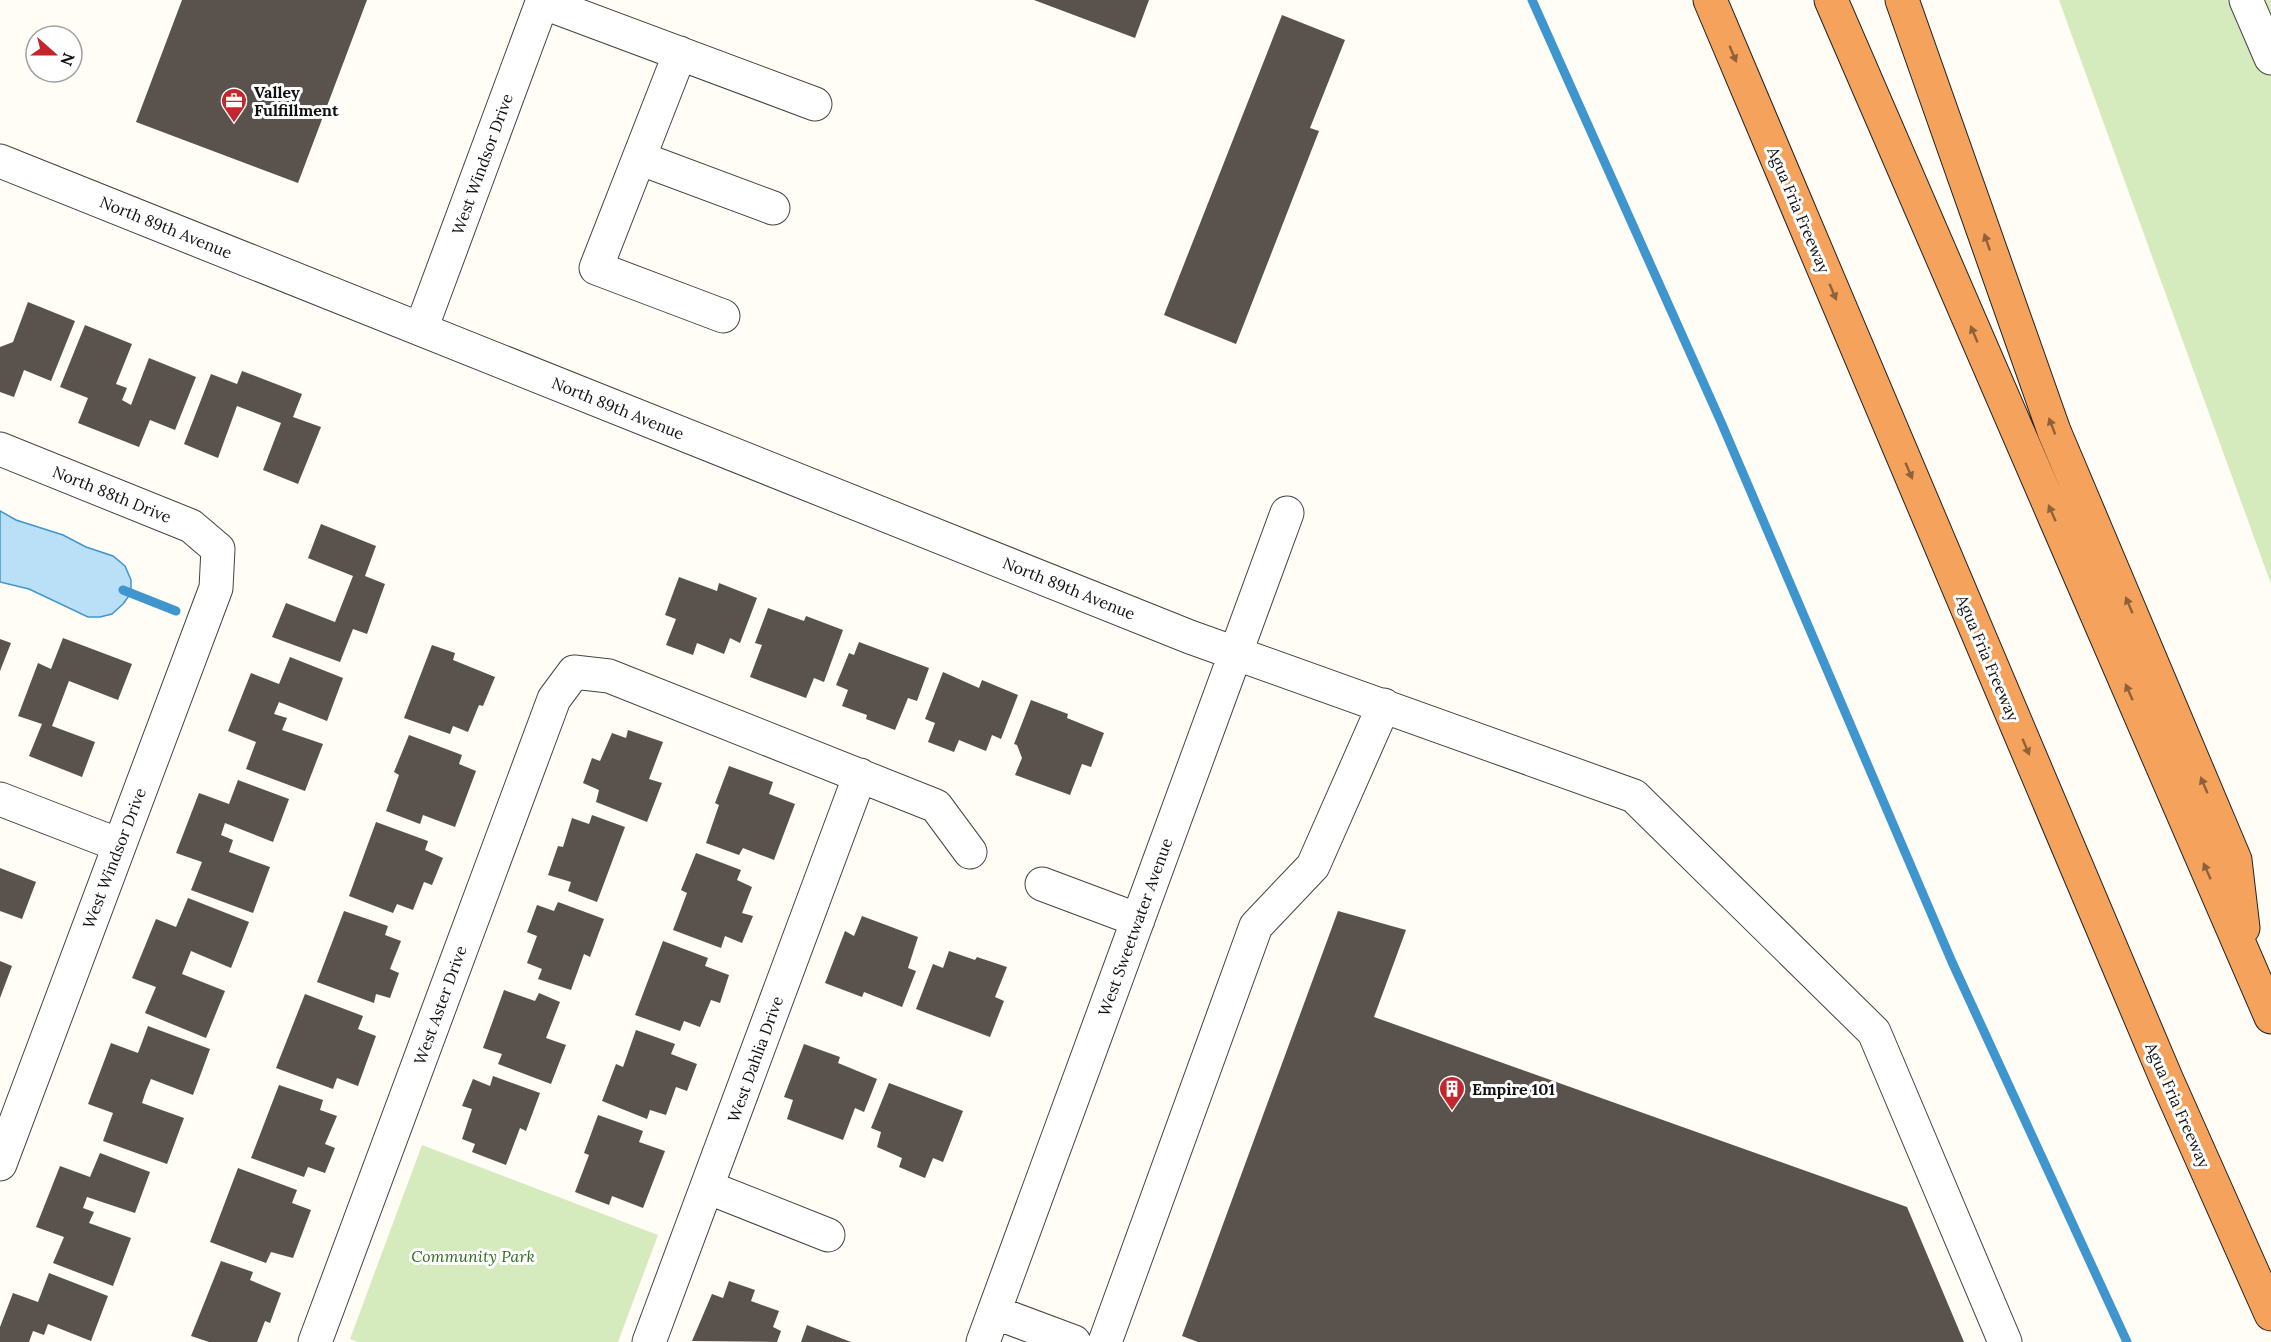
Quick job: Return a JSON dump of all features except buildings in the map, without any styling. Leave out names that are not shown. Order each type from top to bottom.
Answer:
[{"type":"highway","name":"Agua Fria Freeway","points":[[1710,0],[2166,1078],[2271,1314]]},
{"type":"highway","points":[[1831,0],[2271,1017]]},
{"type":"highway","points":[[1902,0],[2054,431],[2235,860],[2247,963]]},
{"type":"street","points":[[2246,0],[2271,58]]},
{"type":"street","points":[[542,1],[815,104]]},
{"type":"street","name":"West Windsor Drive","points":[[421,329],[542,1]]},
{"type":"street","points":[[680,53],[596,268],[723,316]]},
{"type":"street","points":[[639,158],[773,208]]},
{"type":"street","name":"North 89th Avenue","points":[[0,161],[1235,654],[1634,795],[1874,1032],[2005,1342]]},
{"type":"street","name":"North 88th Drive","points":[[0,449],[191,526],[218,549]]},
{"type":"street","name":"West Sweetwater Avenue","points":[[983,1342],[1287,513]]},
{"type":"street","name":"West Windsor Drive","points":[[0,1164],[216,588],[218,549]]},
{"type":"street","name":"West Aster Drive","points":[[315,1342],[554,699],[573,672],[609,676],[860,775]]},
{"type":"street","points":[[1105,1342],[1256,927],[1313,866],[1384,705]]},
{"type":"street","points":[[860,775],[936,806],[970,852]]},
{"type":"street","name":"West Dahlia Drive","points":[[649,1342],[860,775]]},
{"type":"street","points":[[0,799],[119,845]]},
{"type":"street","points":[[1042,884],[1138,920]]},
{"type":"street","points":[[707,1187],[828,1235]]},
{"type":"street","points":[[994,1312],[1074,1342]]},
{"type":"green space","points":[[2059,0],[2271,0],[2271,584]]},
{"type":"green space","name":"Community Park","points":[[422,1145],[658,1235],[618,1342],[358,1342],[350,1339]]},
{"type":"water","points":[[0,511],[16,520],[63,535],[86,547],[113,556],[125,566],[131,580],[131,593],[112,614],[88,617],[29,589],[0,582]]},
{"type":"waterway","points":[[1532,0],[1721,422],[1952,962],[2127,1342]]},
{"type":"waterway","points":[[123,590],[176,611]]},
{"type":"place","name":"Valley Fulfillment","points":[[234,124]]},
{"type":"place","name":"Empire 101","points":[[1452,1112]]}]
